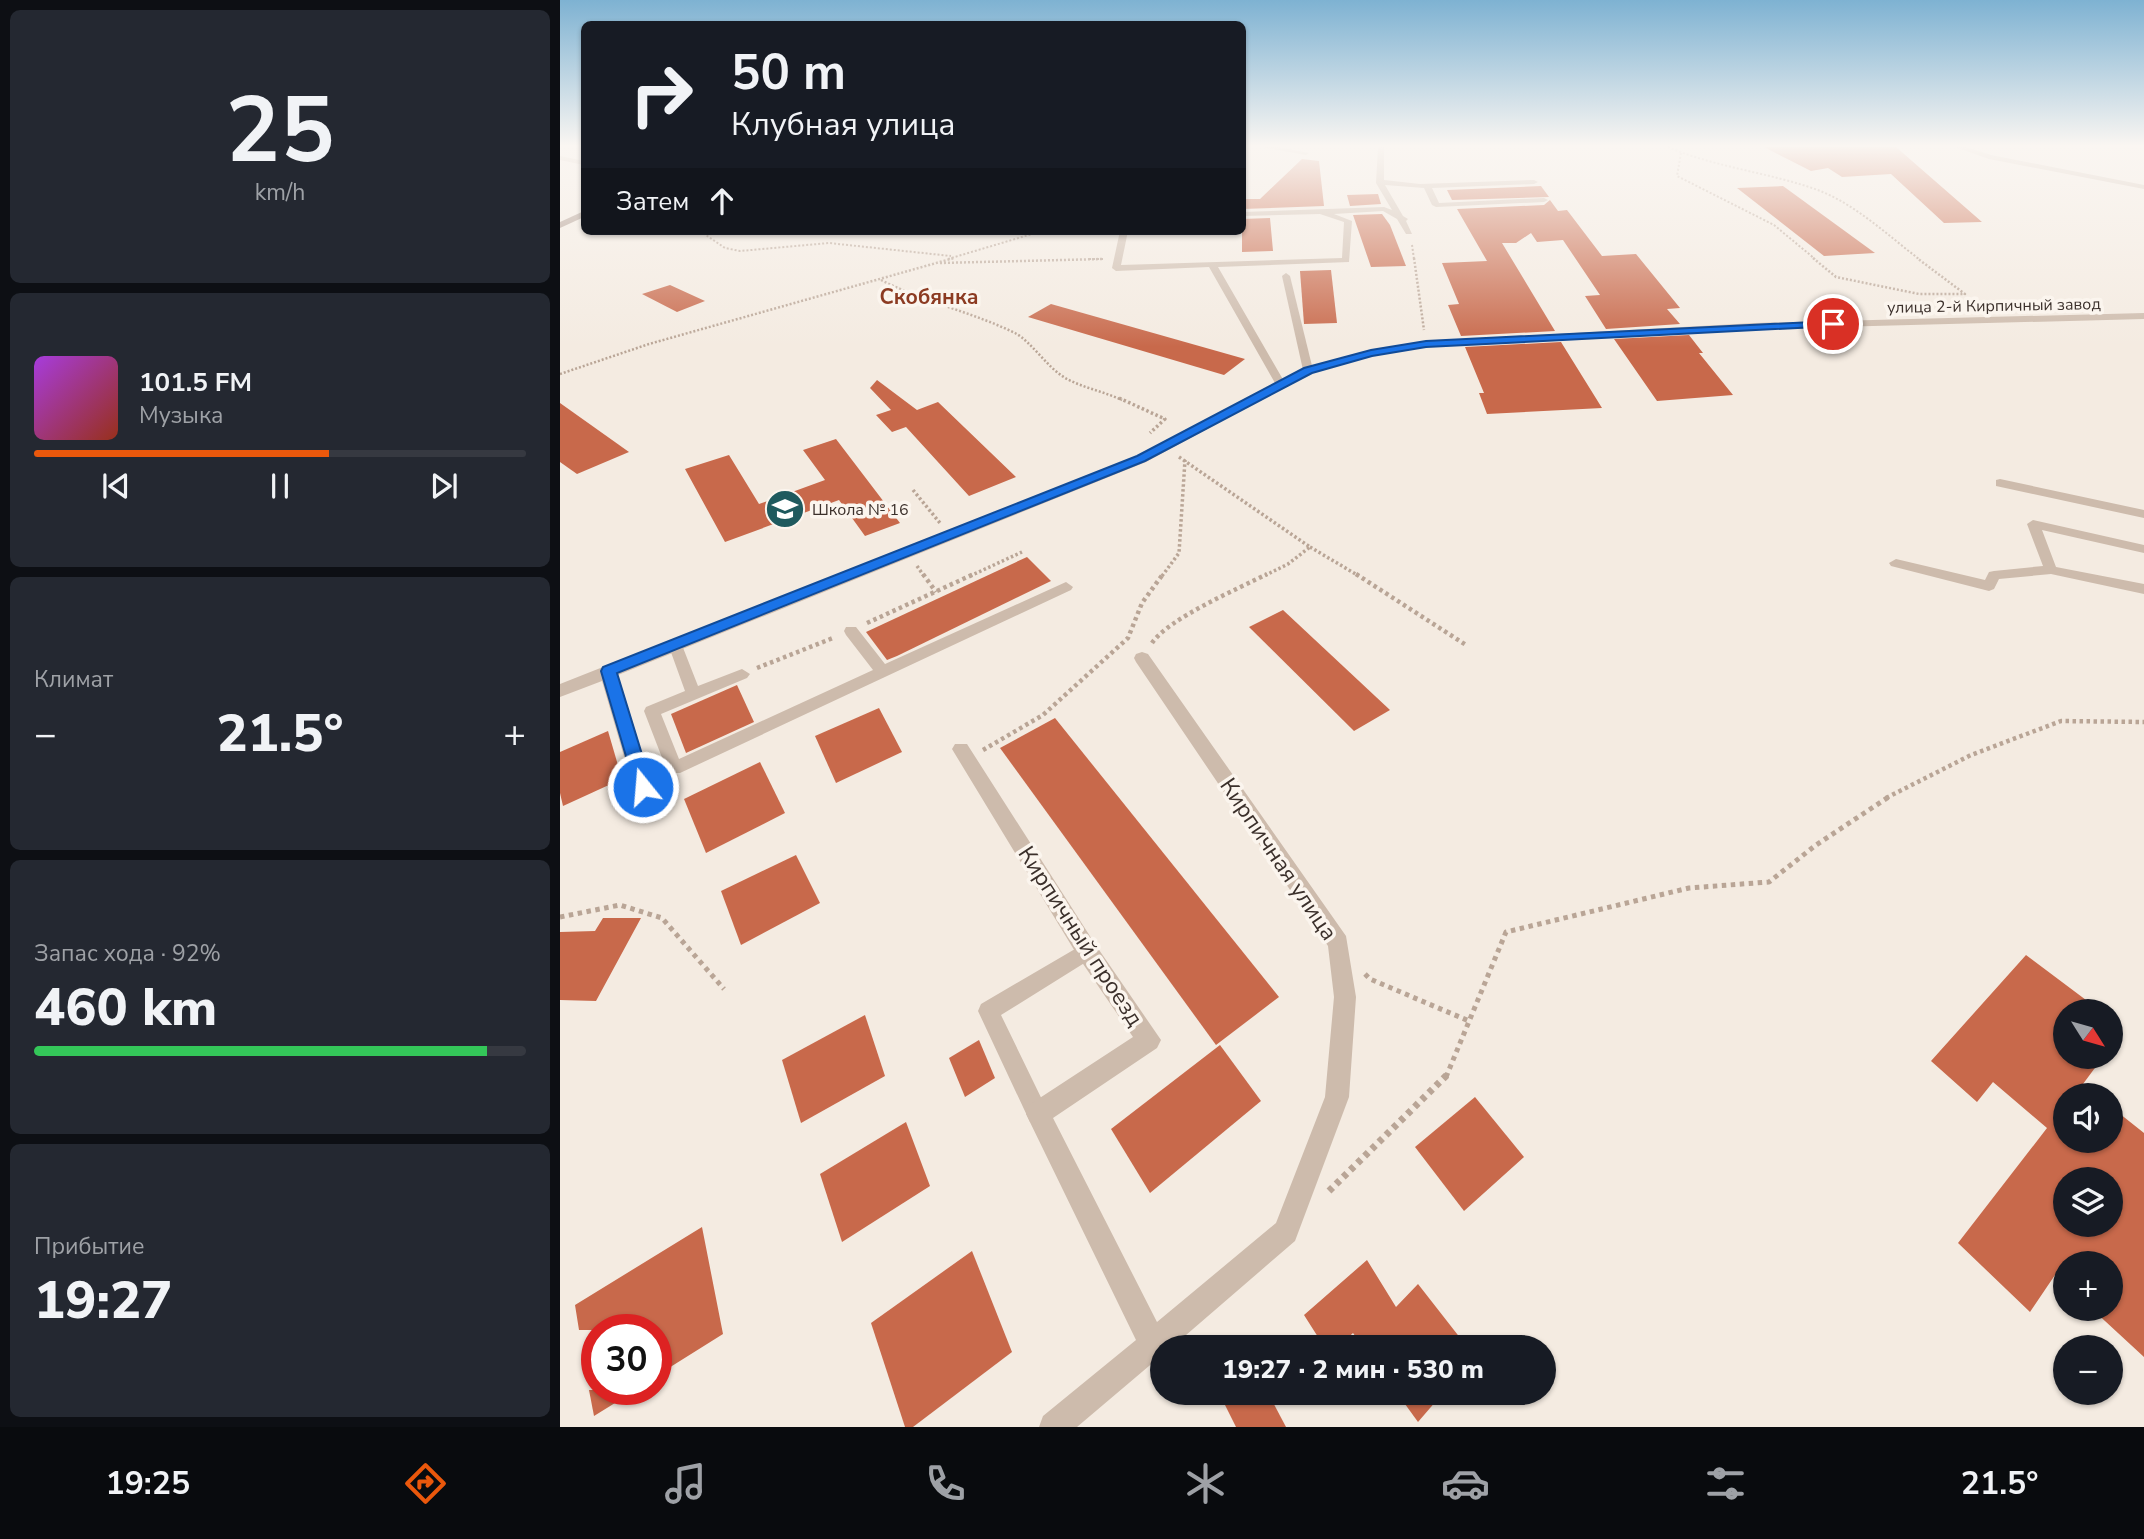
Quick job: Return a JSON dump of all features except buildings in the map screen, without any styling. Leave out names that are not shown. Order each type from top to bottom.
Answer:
[{"type":"main road","points":[[560,225],[581,215]]},
{"type":"street","name":"улица 2-й Кирпичный завод","points":[[560,691],[1166,445],[1308,370],[1371,353],[1426,344],[1755,326],[2144,316]]},
{"type":"street","name":"Кирпичная улица","points":[[1142,658],[1338,943],[1345,998],[1337,1097],[1286,1233],[1163,1335]]},
{"type":"street","points":[[608,671],[650,811]]},
{"type":"street","name":"Кирпичный проезд","points":[[964,755],[1087,951],[1149,1040],[1038,1114]]},
{"type":"street","points":[[1038,1114],[1150,1337]]},
{"type":"street","name":"Кирпичная улица","points":[[1054,1427],[1150,1346]]},
{"type":"lane","points":[[1326,214],[1348,221],[1404,219]]},
{"type":"lane","points":[[1393,214],[1404,219]]},
{"type":"lane","points":[[1400,214],[1409,232]]},
{"type":"lane","points":[[1123,235],[1115,268],[1346,260],[1348,221]]},
{"type":"lane","points":[[1211,263],[1280,383]]},
{"type":"lane","points":[[1286,276],[1308,370]]},
{"type":"lane","points":[[2000,484],[2144,514]]},
{"type":"lane","points":[[2051,570],[2033,524],[2144,549]]},
{"type":"lane","points":[[1896,563],[1989,586],[1994,575],[2051,570],[2144,589]]},
{"type":"lane","points":[[742,674],[652,711],[674,768],[1066,587]]},
{"type":"lane","points":[[851,631],[883,672]]},
{"type":"lane","points":[[675,644],[694,694]]},
{"type":"lane","points":[[1038,1114],[988,1011],[1087,951]]},
{"type":"path","points":[[1751,214],[1774,225],[1836,277],[1919,294],[1965,294],[1858,214]]},
{"type":"path","points":[[1409,232],[1426,344]]},
{"type":"path","points":[[706,235],[725,248],[740,251],[829,243],[956,256]]},
{"type":"path","points":[[560,374],[649,344],[1028,235]]},
{"type":"path","points":[[933,263],[1118,259]]},
{"type":"path","points":[[880,279],[908,294],[978,317],[1019,335],[1039,358],[1067,379],[1108,393],[1165,419],[1149,433],[1310,547],[1396,598],[1466,645]]},
{"type":"path","points":[[964,755],[1043,715],[1128,638],[1142,603],[1180,553],[1185,460]]},
{"type":"path","points":[[913,490],[948,535]]},
{"type":"path","points":[[1142,658],[1158,634],[1213,601],[1288,564],[1310,547]]},
{"type":"path","points":[[906,552],[936,592]]},
{"type":"path","points":[[742,674],[851,631],[1022,552]]},
{"type":"path","points":[[1325,1194],[1446,1077],[1506,932],[1689,888],[1769,882],[1816,845],[1886,798],[1971,755],[2062,721],[2144,722]]},
{"type":"path","points":[[560,917],[620,905],[662,918],[724,989]]},
{"type":"path","points":[[1338,943],[1370,979],[1469,1021]]},
{"type":"place","name":"Школа № 16","points":[[785,509]]},
{"type":"district","name":"Скобянка","points":[[929,297]]},
{"type":"route","points":[[643,787],[608,671],[1141,459],[1308,370],[1371,353],[1426,344],[1833,324]]}]
